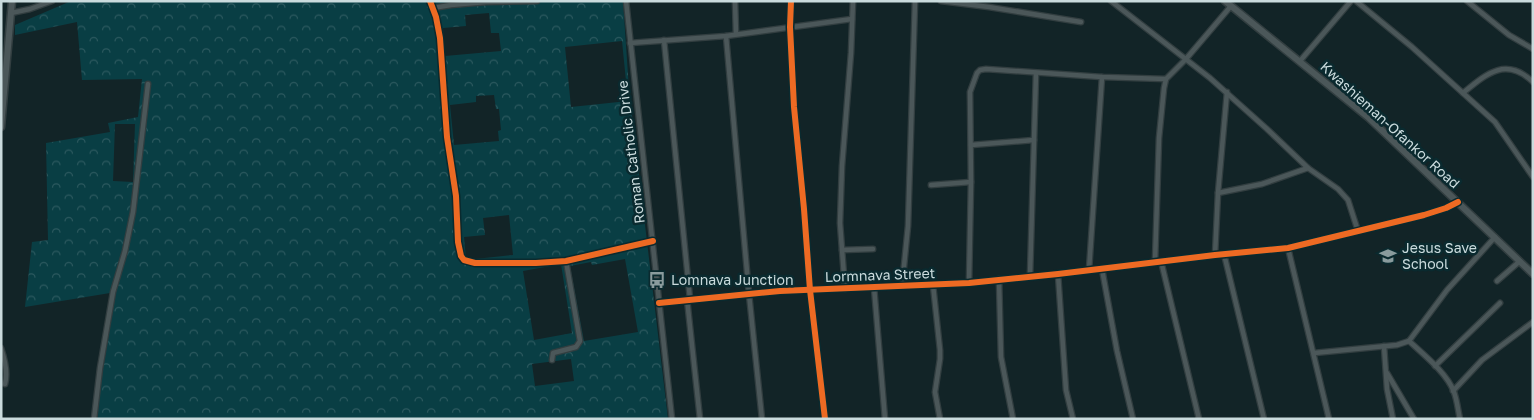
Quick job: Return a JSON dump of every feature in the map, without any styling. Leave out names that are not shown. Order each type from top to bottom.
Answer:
[{"type":"main road","points":[[1,127],[12,1]]},
{"type":"main road","name":"Kwashieman-Ofankor Road","points":[[1225,1],[1368,118],[1533,274]]},
{"type":"street","points":[[11,13],[52,1]]},
{"type":"street","points":[[430,1],[440,38],[447,137],[456,196],[458,242],[461,256],[464,260],[475,263],[566,261],[653,241]]},
{"type":"street","points":[[432,8],[486,2],[537,1]]},
{"type":"street","name":"Roman Catholic Drive","points":[[626,1],[672,419]]},
{"type":"street","points":[[735,1],[736,34]]},
{"type":"street","points":[[791,1],[790,28],[794,107],[810,290],[825,419]]},
{"type":"street","points":[[845,289],[840,223],[853,1]]},
{"type":"street","points":[[902,286],[908,226],[915,1]]},
{"type":"street","points":[[941,1],[1082,22]]},
{"type":"street","points":[[1111,1],[1227,92],[1308,168],[1330,182],[1350,205],[1358,231]]},
{"type":"street","points":[[1300,61],[1351,1]]},
{"type":"street","points":[[1356,1],[1399,36],[1495,122],[1533,178]]},
{"type":"street","points":[[1467,1],[1509,34],[1533,49]]},
{"type":"street","points":[[1155,262],[1160,138],[1166,79],[1186,59],[1231,6]]},
{"type":"street","points":[[630,43],[726,36],[852,19]]},
{"type":"street","points":[[726,36],[762,419]]},
{"type":"street","points":[[664,40],[700,419]]},
{"type":"street","points":[[969,283],[970,92],[977,73],[980,70],[986,69],[1102,77],[1166,79]]},
{"type":"street","points":[[1463,94],[1491,71],[1515,70],[1526,75],[1533,82]]},
{"type":"street","points":[[1030,276],[1036,73]]},
{"type":"street","points":[[1088,270],[1102,77]]},
{"type":"street","points":[[94,419],[100,368],[113,292],[126,251],[134,212],[148,84]]},
{"type":"street","points":[[1215,254],[1218,193],[1227,92]]},
{"type":"street","points":[[971,145],[1034,140]]},
{"type":"street","points":[[1218,193],[1262,184],[1308,168]]},
{"type":"street","points":[[931,185],[970,182]]},
{"type":"street","name":"Lormnava Street","points":[[659,303],[810,290],[969,283],[1102,269],[1215,254],[1288,248],[1424,215],[1458,202]]},
{"type":"street","points":[[1314,353],[1397,345],[1409,341],[1447,290],[1495,238]]},
{"type":"street","points":[[1288,248],[1329,419]]},
{"type":"street","points":[[842,250],[873,249]]},
{"type":"street","points":[[1224,254],[1264,419]]},
{"type":"street","points":[[552,360],[553,353],[576,347],[580,341],[566,261]]},
{"type":"street","points":[[1497,280],[1520,261]]},
{"type":"street","points":[[1161,262],[1199,419]]},
{"type":"street","points":[[1102,269],[1133,419]]},
{"type":"street","points":[[1058,274],[1066,390],[1073,419]]},
{"type":"street","points":[[999,279],[1001,357],[1013,419]]},
{"type":"street","points":[[933,285],[940,360],[934,392],[940,419]]},
{"type":"street","points":[[874,287],[885,419]]},
{"type":"street","points":[[1434,366],[1500,303]]},
{"type":"street","points":[[1453,391],[1482,360],[1533,322]]},
{"type":"street","points":[[1409,341],[1449,384],[1453,391],[1460,419]]},
{"type":"street","points":[[1384,346],[1387,389],[1393,419]]},
{"type":"street","points":[[1,348],[5,363],[5,384]]},
{"type":"street","points":[[1386,371],[1414,419]]},
{"type":"green space","points":[[71,1],[623,1],[629,90],[668,419],[97,419],[101,381],[116,292],[25,307],[32,242],[48,240],[46,143],[110,132],[108,123],[138,117],[142,79],[82,80],[77,22],[15,35],[15,25]],"holes":[[[489,13],[491,33],[499,33],[501,51],[445,56],[443,28],[466,26],[465,15]],[[622,41],[628,101],[571,107],[565,47]],[[494,95],[496,109],[499,109],[501,130],[498,131],[499,141],[454,145],[450,105],[476,102],[476,96]],[[115,124],[135,124],[133,182],[113,181]],[[509,215],[513,255],[466,260],[464,237],[485,235],[483,218]],[[625,259],[638,332],[584,341],[570,266],[591,262],[592,265]],[[561,264],[572,333],[534,340],[523,271]],[[571,359],[574,381],[535,386],[532,364]]]},
{"type":"cycle path","points":[[430,1],[436,17],[440,38],[447,137],[456,196],[458,242],[461,256],[464,260],[475,263],[566,261],[653,241]]},
{"type":"cycle path","points":[[791,1],[790,27],[794,107],[810,290],[825,419]]},
{"type":"cycle path","points":[[659,303],[780,291],[969,283],[1288,248],[1424,215],[1458,202]]},
{"type":"place","name":"Jesus Save School","points":[[1388,256]]},
{"type":"place","name":"Lomnava Junction","points":[[657,280]]}]
